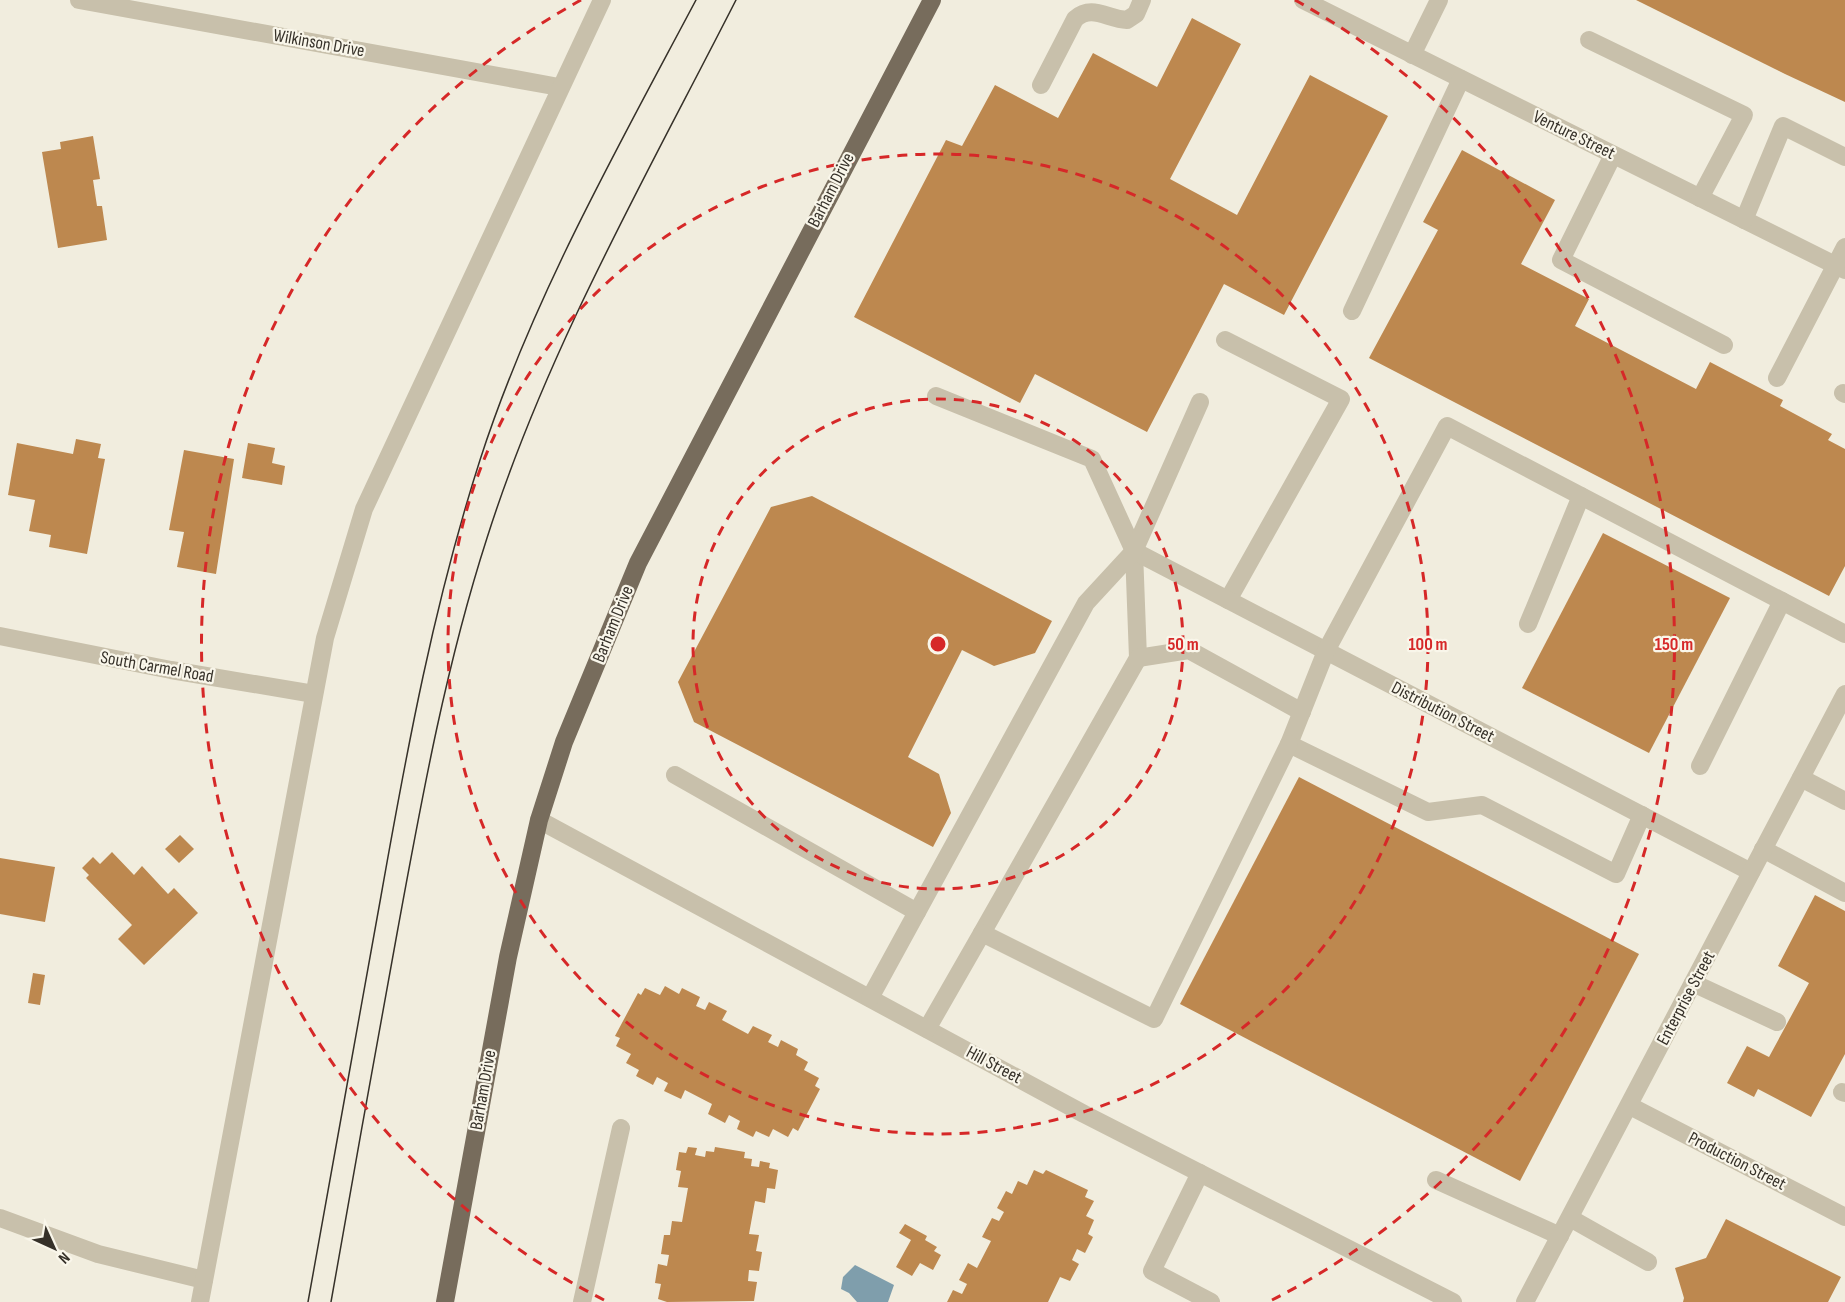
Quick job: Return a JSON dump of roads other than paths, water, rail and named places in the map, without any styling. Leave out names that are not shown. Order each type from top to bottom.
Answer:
[{"type":"main road","name":"Barham Drive","points":[[445,1302],[508,957],[539,820],[564,742],[638,563],[932,0]]},
{"type":"street","name":"Wilkinson Drive","points":[[79,0],[559,87]]},
{"type":"street","points":[[200,1302],[314,694],[326,638],[364,509],[559,87],[602,0]]},
{"type":"street","points":[[1041,85],[1075,19],[1083,13],[1093,11],[1127,20],[1136,14],[1142,0]]},
{"type":"street","name":"Venture Street","points":[[1303,0],[1841,267]]},
{"type":"street","points":[[1412,55],[1439,0]]},
{"type":"street","points":[[1589,40],[1744,115],[1700,198]]},
{"type":"street","points":[[1352,311],[1461,79]]},
{"type":"street","points":[[1744,220],[1783,126],[1845,157]]},
{"type":"street","points":[[1613,155],[1561,260],[1724,345]]},
{"type":"street","points":[[1777,378],[1841,267],[1845,247]]},
{"type":"street","points":[[1225,340],[1341,399],[1228,600]]},
{"type":"street","points":[[927,1029],[1138,658],[1134,551],[1092,459],[936,396]]},
{"type":"street","points":[[870,998],[1086,603],[1134,551],[1200,402]]},
{"type":"street","points":[[982,933],[1154,1019],[1289,744],[1326,651],[1447,426],[1845,634]]},
{"type":"street","points":[[1528,624],[1581,496]]},
{"type":"street","name":"Distribution Street","points":[[1134,551],[1751,872]]},
{"type":"street","points":[[1700,766],[1782,601]]},
{"type":"street","name":"South Carmel Road","points":[[0,636],[171,670],[314,694]]},
{"type":"street","points":[[1138,658],[1189,650],[1302,712]]},
{"type":"street","name":"Enterprise Street","points":[[1525,1302],[1845,694]]},
{"type":"street","points":[[1289,744],[1428,812],[1482,806],[1616,874],[1642,815]]},
{"type":"street","points":[[675,775],[917,912]]},
{"type":"street","points":[[1801,778],[1845,801]]},
{"type":"street","name":"Hill Street","points":[[539,820],[927,1029],[1200,1173],[1452,1302]]},
{"type":"street","points":[[1763,849],[1845,893]]},
{"type":"street","points":[[1694,983],[1777,1022]]},
{"type":"street","name":"Production Street","points":[[1629,1106],[1845,1217]]},
{"type":"street","points":[[582,1302],[621,1128]]},
{"type":"street","points":[[1200,1173],[1152,1271],[1211,1302]]},
{"type":"street","points":[[1436,1180],[1560,1236]]},
{"type":"street","points":[[0,1218],[98,1254],[204,1280]]},
{"type":"street","points":[[1570,1218],[1648,1262]]},
{"type":"water","points":[[855,1265],[894,1285],[888,1302],[857,1302],[849,1293],[841,1289],[843,1277]]},
{"type":"tram line","points":[[308,1302],[423,676],[449,568],[480,460],[501,400],[550,283],[696,0]]},
{"type":"tram line","points":[[331,1302],[426,781],[447,683],[472,586],[511,468],[569,331],[634,197],[736,0]]}]
